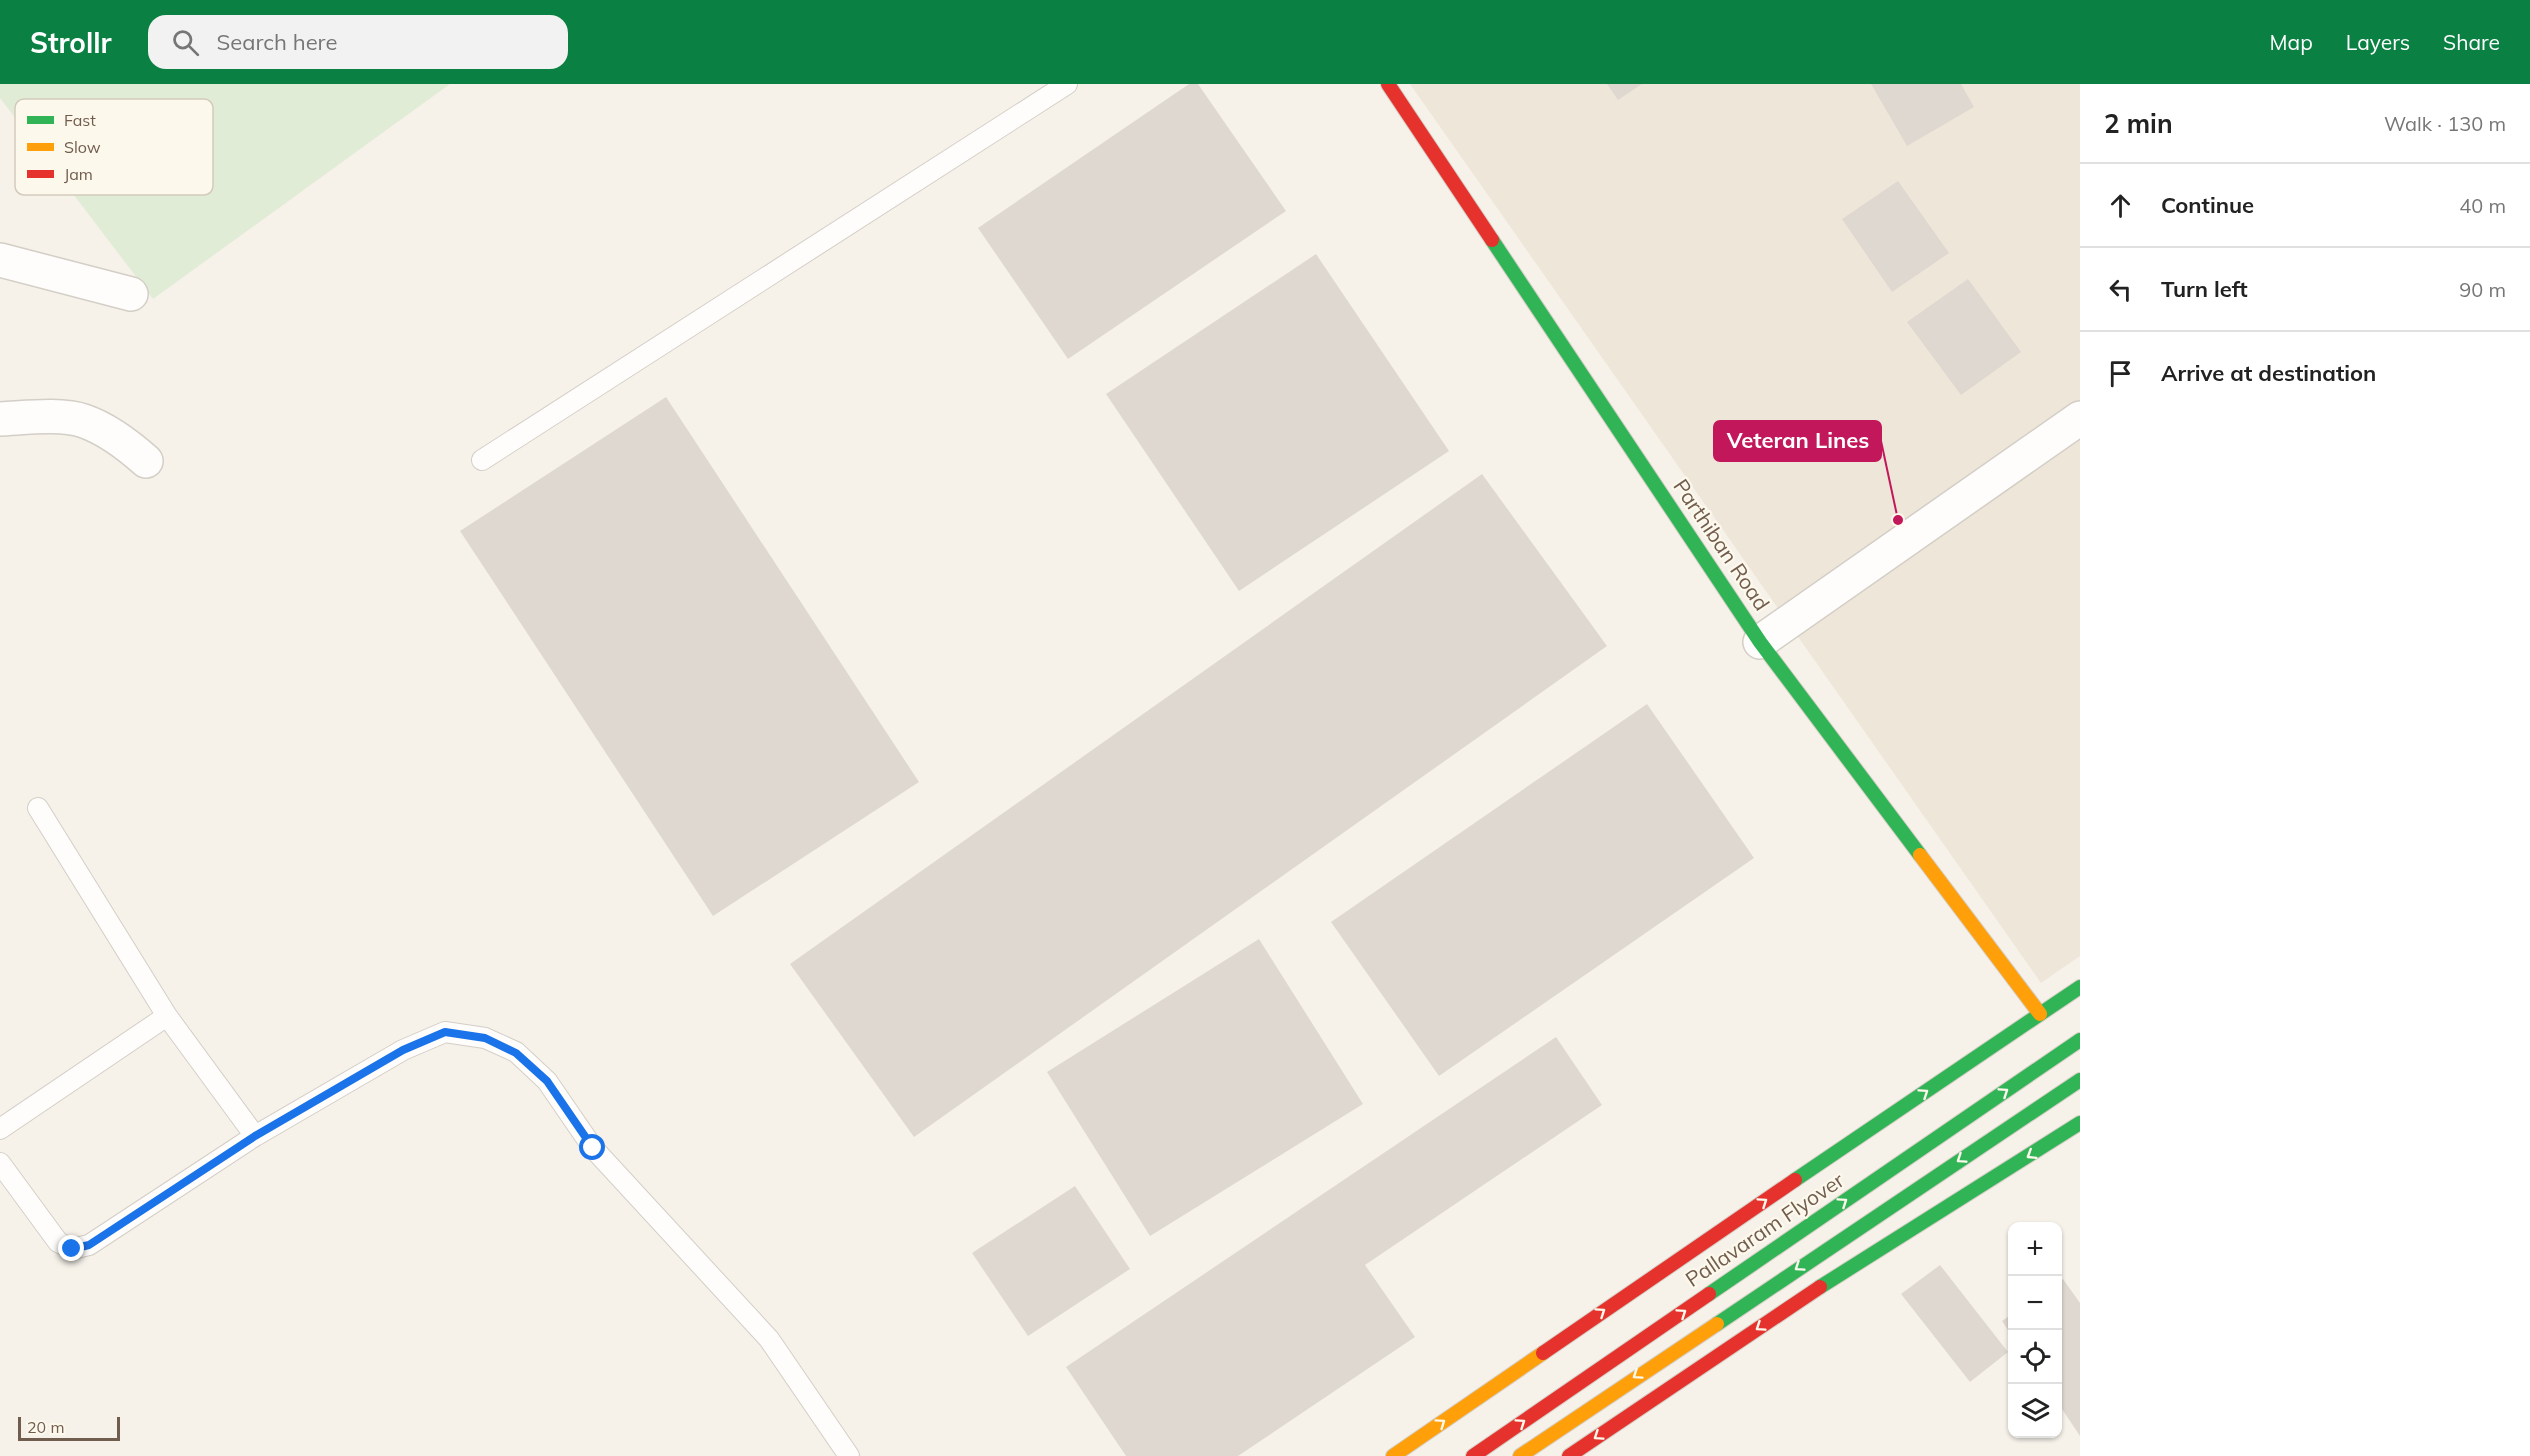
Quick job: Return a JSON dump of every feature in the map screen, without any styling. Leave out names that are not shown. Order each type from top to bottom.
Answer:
[{"type":"street","name":"Parthiban Road","points":[[1388,84],[1760,642],[2040,1014]]},
{"type":"street","points":[[0,260],[131,294]]},
{"type":"street","points":[[0,419],[48,417],[83,420],[125,442],[146,461]]},
{"type":"street","points":[[1760,642],[2080,418]]},
{"type":"street","points":[[1393,1456],[2080,987]]},
{"type":"street","name":"Pallavaram Flyover","points":[[1473,1456],[2080,1040]]},
{"type":"street","points":[[1520,1456],[2080,1080]]},
{"type":"street","points":[[1569,1456],[1787,1308],[2080,1123]]},
{"type":"lane","points":[[482,460],[1067,84]]},
{"type":"lane","points":[[38,808],[166,1017],[255,1136]]},
{"type":"lane","points":[[0,1129],[166,1017]]},
{"type":"lane","points":[[0,1163],[58,1242],[72,1249],[89,1245],[255,1136],[403,1050],[445,1032],[485,1038],[516,1053],[547,1081],[593,1148],[769,1339],[849,1456]]},
{"type":"shaded area","points":[[1410,84],[2080,84],[2080,956],[2041,983]]},
{"type":"green space","points":[[0,84],[450,84],[153,299],[74,195],[213,195],[213,99],[15,99],[15,118],[0,98]]},
{"type":"building","points":[[1189,84],[1198,84],[1286,211],[1068,359],[978,228]]},
{"type":"building","points":[[1607,84],[1642,84],[1618,100]]},
{"type":"building","points":[[1871,84],[1961,84],[1974,107],[1907,146]]},
{"type":"building","points":[[1898,181],[1949,253],[1892,292],[1842,219]]},
{"type":"building","points":[[1316,254],[1449,451],[1239,591],[1106,394]]},
{"type":"building","points":[[1968,279],[2021,352],[1961,395],[1907,322]]},
{"type":"building","points":[[666,397],[919,782],[713,916],[460,531]]},
{"type":"building","points":[[1482,474],[1607,646],[914,1137],[790,964]]},
{"type":"building","points":[[1647,704],[1754,858],[1439,1076],[1331,922]]},
{"type":"building","points":[[1259,939],[1363,1104],[1150,1236],[1047,1072]]},
{"type":"building","points":[[1556,1037],[1602,1105],[1365,1265],[1415,1337],[1238,1456],[1126,1456],[1066,1367]]},
{"type":"building","points":[[1075,1186],[1130,1269],[1028,1336],[972,1253]]},
{"type":"building","points":[[1940,1265],[2008,1352],[1970,1382],[1901,1294]]},
{"type":"building","points":[[2062,1280],[2080,1303],[2080,1436],[2062,1409]]},
{"type":"building","points":[[2008,1317],[2008,1330],[2002,1321]]},
{"type":"traffic: fast","points":[[1492,240],[1760,642],[1920,855]]},
{"type":"traffic: fast","points":[[1795,1180],[2080,987]]},
{"type":"traffic: fast","points":[[1709,1294],[2080,1040]]},
{"type":"traffic: fast","points":[[1717,1324],[2080,1080]]},
{"type":"traffic: fast","points":[[1820,1287],[2080,1123]]},
{"type":"traffic: slow","points":[[1920,855],[2040,1014]]},
{"type":"traffic: slow","points":[[1520,1456],[1717,1324]]},
{"type":"traffic: slow","points":[[1393,1456],[1543,1353]]},
{"type":"traffic: jam","points":[[1388,84],[1492,240]]},
{"type":"traffic: jam","points":[[1543,1353],[1795,1180]]},
{"type":"traffic: jam","points":[[1569,1456],[1820,1287]]},
{"type":"traffic: jam","points":[[1473,1456],[1709,1294]]},
{"type":"place","name":"Veteran Lines","points":[[1898,520]]},
{"type":"route","points":[[72,1249],[89,1245],[255,1136],[403,1050],[445,1032],[485,1038],[516,1053],[547,1081],[593,1148]]}]
